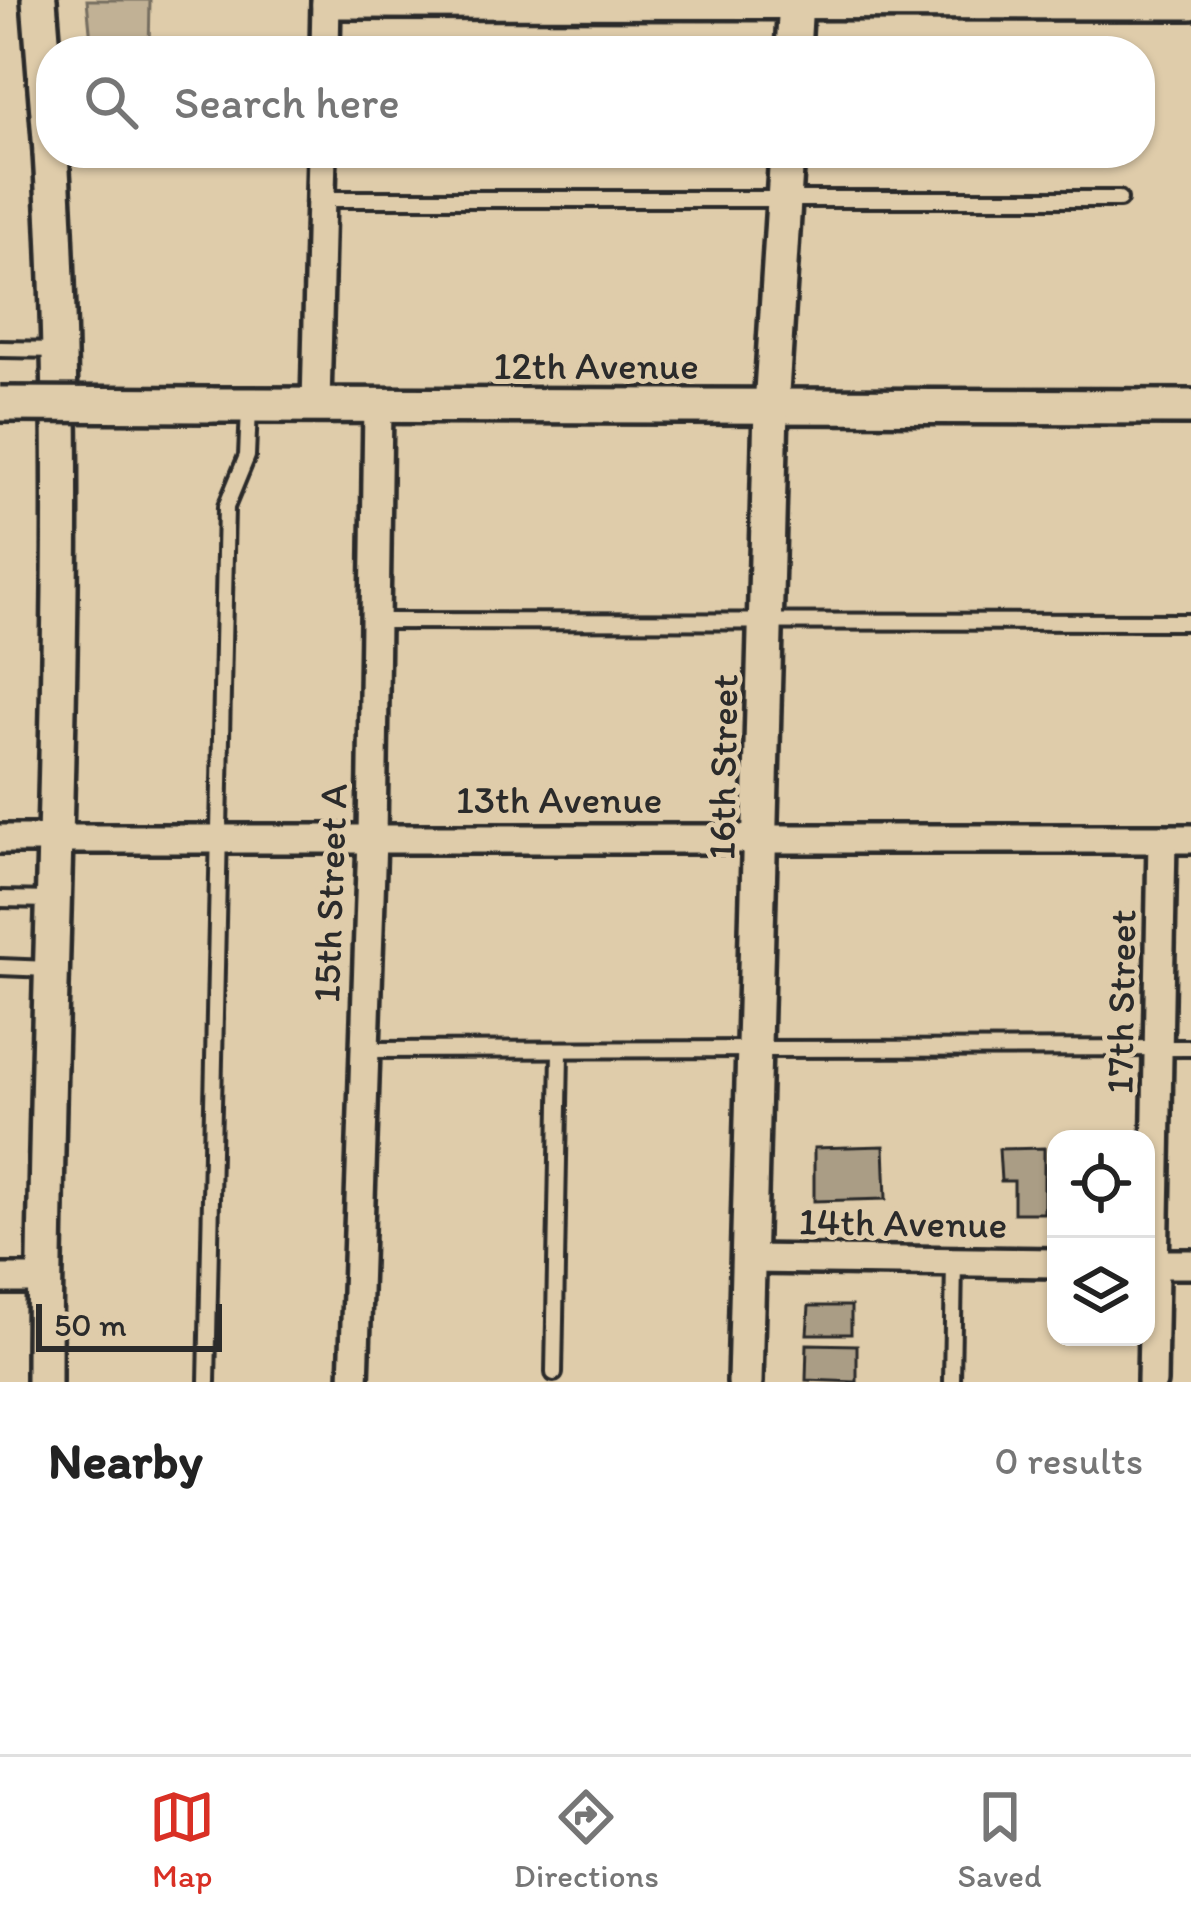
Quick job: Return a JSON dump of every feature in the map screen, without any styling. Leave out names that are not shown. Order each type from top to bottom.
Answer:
[{"type":"street","points":[[39,0],[42,36]]},
{"type":"street","points":[[794,36],[796,1]]},
{"type":"street","points":[[325,36],[326,2],[1191,5]]},
{"type":"street","points":[[44,1382],[62,350],[52,168]]},
{"type":"street","points":[[316,405],[322,168]]},
{"type":"street","name":"16th Street","points":[[745,1382],[764,837],[771,407],[786,168]]},
{"type":"street","name":"12th Avenue","points":[[0,404],[1191,407]]},
{"type":"street","name":"15th Street A","points":[[354,1382],[372,838],[378,406]]},
{"type":"street","name":"13th Avenue","points":[[0,839],[1177,839]]},
{"type":"street","name":"17th Street","points":[[1151,1238],[1158,1048],[1177,839]]},
{"type":"street","name":"14th Avenue","points":[[749,1259],[1047,1263]]},
{"type":"street","points":[[1155,1264],[1191,1264]]},
{"type":"street","points":[[0,1279],[44,1279]]},
{"type":"street","name":"17th Street","points":[[1151,1346],[1152,1382]]},
{"type":"lane","points":[[321,199],[1119,199]]},
{"type":"lane","points":[[0,349],[62,350]]},
{"type":"lane","points":[[207,1382],[223,838],[226,507],[247,456],[249,405]]},
{"type":"lane","points":[[373,621],[1191,622]]},
{"type":"lane","points":[[0,899],[54,900]]},
{"type":"lane","points":[[0,968],[52,969]]},
{"type":"lane","points":[[362,1050],[1191,1048]]},
{"type":"lane","points":[[554,1373],[560,1052]]},
{"type":"lane","points":[[952,1382],[954,1262]]},
{"type":"shaded area","points":[[87,0],[150,0],[149,36],[91,36]]},
{"type":"building","points":[[884,1146],[886,1199],[814,1201],[814,1148]]},
{"type":"building","points":[[1044,1148],[1044,1213],[1014,1213],[1014,1181],[1001,1181],[999,1149]]},
{"type":"building","points":[[809,1306],[851,1306],[851,1334],[807,1334]]},
{"type":"building","points":[[807,1344],[857,1345],[857,1382],[806,1380]]}]
